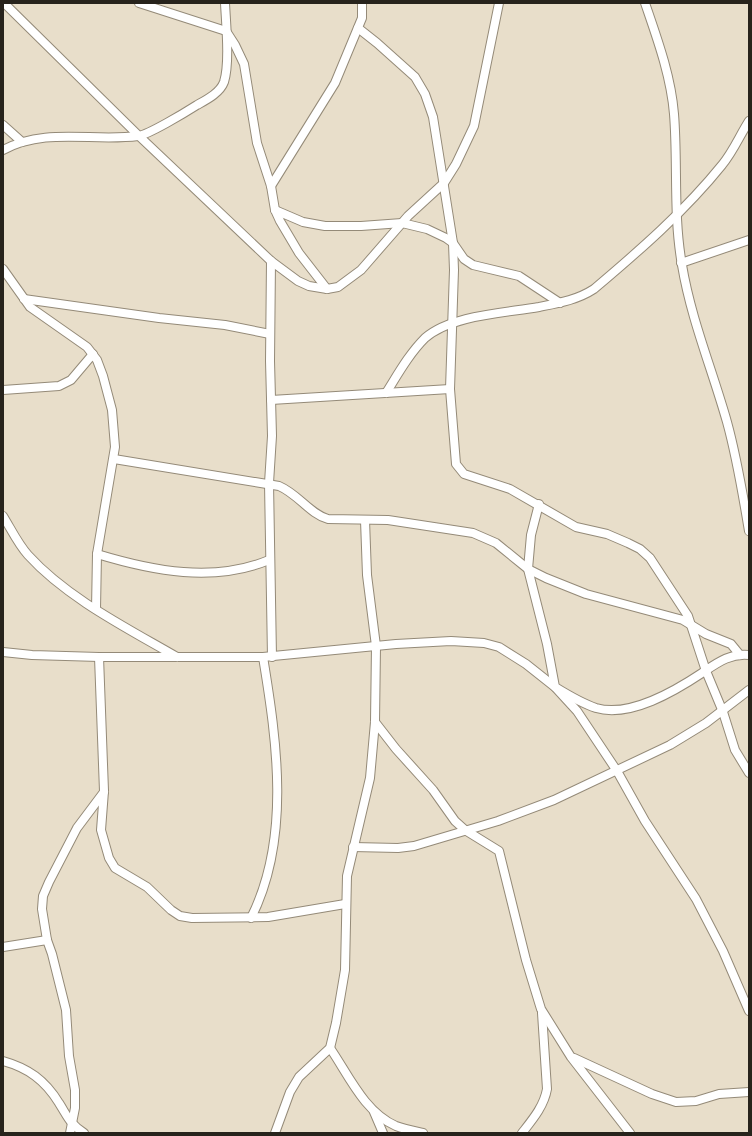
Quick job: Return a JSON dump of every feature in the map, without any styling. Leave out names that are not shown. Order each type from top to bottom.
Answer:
[{"type":"street","points":[[139,3],[226,31],[240,54],[244,64],[257,143],[271,186],[275,210],[299,253],[326,289]]},
{"type":"street","points":[[3,150],[22,142],[46,137],[139,136],[181,115],[210,97],[221,87],[226,72],[224,3]]},
{"type":"street","points":[[271,186],[336,83],[362,18],[362,3]]},
{"type":"street","points":[[6,4],[139,136],[271,261],[298,281],[309,286],[326,289],[338,287],[356,274],[371,260],[402,223],[444,183],[461,155],[474,126],[499,3]]},
{"type":"street","points":[[645,3],[659,47],[673,106],[677,214],[681,263],[695,322],[727,422],[749,531]]},
{"type":"street","points":[[358,28],[415,77],[426,94],[433,117],[453,244],[454,270],[450,389],[456,464],[460,471],[464,474],[510,489],[539,504],[576,527],[607,534],[640,549],[650,558],[692,624],[706,671],[723,712],[735,750],[749,773]]},
{"type":"street","points":[[386,393],[405,362],[426,338],[434,331],[452,322],[560,303],[585,295],[594,289],[677,214],[723,164],[749,121]]},
{"type":"street","points":[[3,125],[22,142]]},
{"type":"street","points":[[275,210],[303,222],[325,226],[361,226],[402,223],[436,232],[453,244],[464,259],[473,265],[519,276],[560,303]]},
{"type":"street","points":[[681,263],[749,240]]},
{"type":"street","points":[[251,918],[267,881],[274,846],[276,823],[275,744],[267,657],[269,483],[272,436],[270,334],[271,261]]},
{"type":"street","points":[[3,269],[24,299],[40,315],[76,337],[93,354],[103,376],[112,410],[115,430],[114,459],[97,554],[96,608]]},
{"type":"street","points":[[24,299],[159,318],[225,325],[270,334]]},
{"type":"street","points":[[3,390],[59,386],[71,380],[93,354]]},
{"type":"street","points":[[271,400],[450,389]]},
{"type":"street","points":[[114,459],[269,483],[288,490],[325,518],[400,522],[473,533],[496,543],[528,569],[586,594],[673,616],[692,624],[706,634],[731,644],[740,655]]},
{"type":"street","points":[[539,504],[531,535],[528,569],[547,644],[555,687],[576,711],[617,771],[645,821],[696,898],[723,951],[749,1011]]},
{"type":"street","points":[[3,516],[26,554],[37,564],[96,608],[177,657]]},
{"type":"street","points":[[275,1133],[290,1092],[299,1077],[330,1048],[345,970],[345,904],[347,876],[370,778],[375,722],[376,646],[367,575],[366,520]]},
{"type":"street","points":[[97,554],[134,565],[182,572],[236,571],[269,560]]},
{"type":"street","points":[[4,654],[100,657],[267,657],[452,640],[484,643],[499,647],[515,656],[555,687],[578,700],[597,708],[614,710],[629,708],[654,700],[684,686],[723,659],[740,655],[749,655]]},
{"type":"street","points":[[100,657],[104,736],[104,791],[101,830],[108,858],[115,868],[147,887],[171,910],[180,916],[215,919],[268,917],[345,904]]},
{"type":"street","points":[[353,847],[398,848],[414,846],[465,830],[498,822],[547,803],[670,745],[723,712],[749,690]]},
{"type":"street","points":[[375,722],[396,749],[433,790],[455,821],[465,830],[499,851],[526,960],[541,1009],[547,1089],[539,1111],[522,1133]]},
{"type":"street","points":[[71,1129],[75,1108],[75,1090],[69,1056],[66,1010],[52,954],[46,940],[42,909],[43,896],[77,828],[104,791]]},
{"type":"street","points":[[3,947],[46,940]]},
{"type":"street","points":[[541,1009],[571,1057],[630,1133]]},
{"type":"street","points":[[330,1048],[355,1088],[381,1116],[395,1125],[423,1133]]},
{"type":"street","points":[[571,1057],[591,1068],[652,1094],[676,1102],[696,1101],[720,1094],[749,1092]]},
{"type":"street","points":[[3,1061],[24,1068],[38,1078],[51,1091],[71,1129],[84,1133]]},
{"type":"street","points":[[371,1106],[383,1133]]}]
